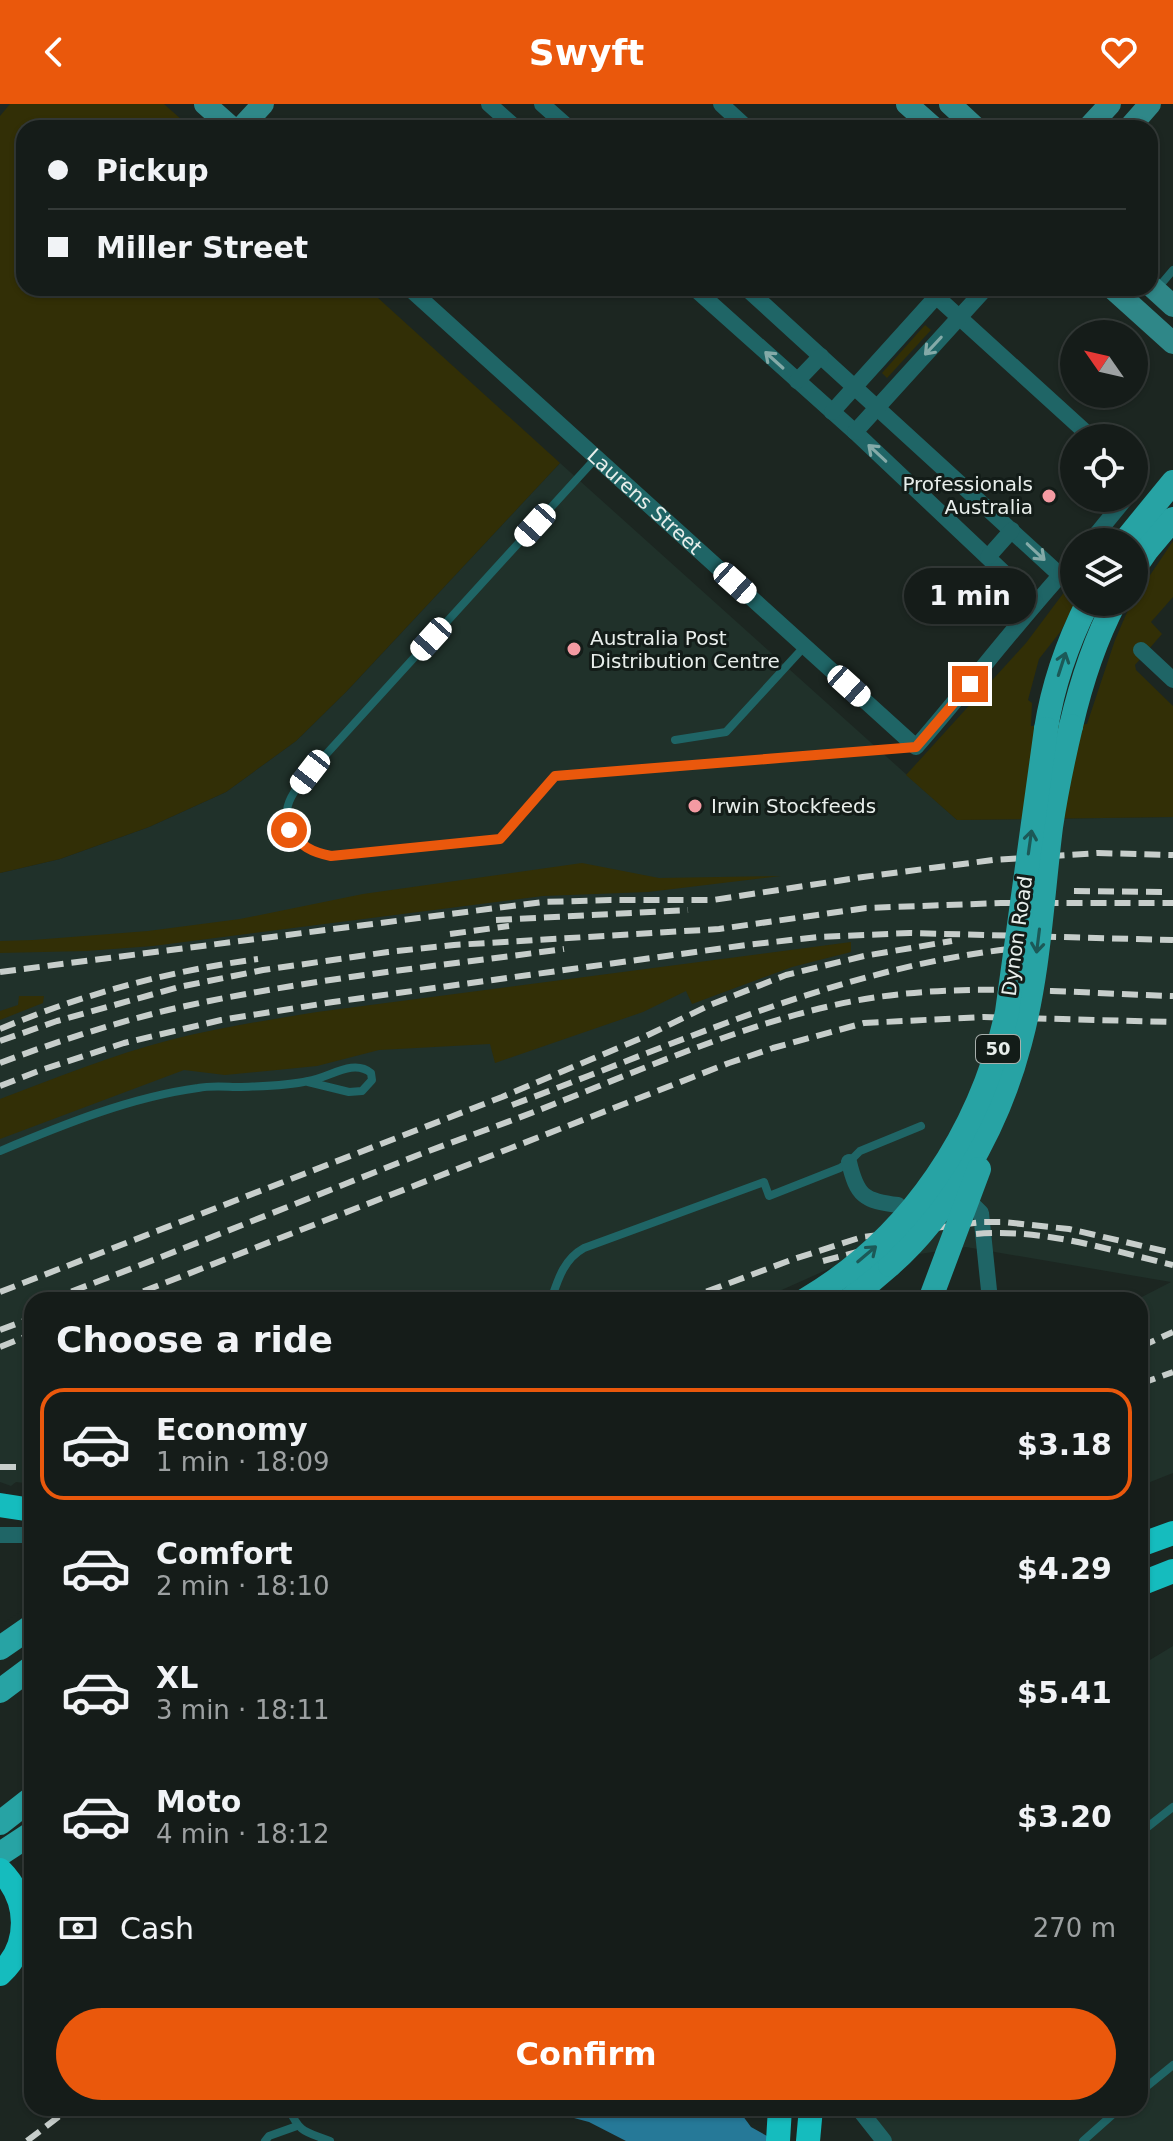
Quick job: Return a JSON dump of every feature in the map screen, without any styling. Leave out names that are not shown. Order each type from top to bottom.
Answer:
[{"type":"highway","points":[[0,1505],[24,1509]]},
{"type":"highway","points":[[1148,1542],[1173,1533]]},
{"type":"highway","points":[[1148,1581],[1173,1571]]},
{"type":"highway","points":[[0,1870],[16,1891],[23,1922],[17,1951],[0,1975]]},
{"type":"highway","points":[[0,1975],[24,1954]]},
{"type":"highway","points":[[778,2141],[780,2116]]},
{"type":"highway","points":[[808,2141],[810,2116]]},
{"type":"main road","points":[[248,120],[263,104]]},
{"type":"main road","points":[[907,104],[925,120]]},
{"type":"main road","points":[[950,104],[967,120]]},
{"type":"main road","points":[[1095,120],[1110,104]]},
{"type":"main road","points":[[1136,120],[1150,104]]},
{"type":"main road","points":[[1158,292],[1173,306]]},
{"type":"main road","points":[[1121,296],[1173,343]]},
{"type":"main road","points":[[1135,528],[1173,482]]},
{"type":"main road","points":[[1148,549],[1173,519]]},
{"type":"main road","name":"Dynon Road","points":[[817,1292],[888,1235],[911,1212],[935,1181],[970,1119],[999,1044],[1007,1012],[1046,729],[1061,666],[1081,616]]},
{"type":"main road","name":"Dynon Road","points":[[858,1292],[920,1236],[948,1200],[983,1142],[1004,1095],[1021,1041],[1033,981],[1062,765],[1085,671],[1108,616]]},
{"type":"main road","points":[[933,1292],[1004,1095]]},
{"type":"main road","points":[[881,1292],[890,1265],[935,1181]]},
{"type":"main road","points":[[0,1648],[24,1632]]},
{"type":"main road","points":[[0,1691],[24,1673]]},
{"type":"main road","points":[[0,1823],[24,1804]]},
{"type":"main road","points":[[0,1854],[24,1838]]},
{"type":"street","points":[[489,104],[507,120]]},
{"type":"street","points":[[542,104],[560,120]]},
{"type":"street","points":[[721,104],[738,120]]},
{"type":"street","name":"Laurens Street","points":[[418,296],[916,747]]},
{"type":"street","points":[[708,296],[1036,603]]},
{"type":"street","points":[[755,296],[1060,575],[916,747]]},
{"type":"street","points":[[832,412],[932,296]]},
{"type":"street","points":[[941,296],[1077,424]]},
{"type":"street","points":[[855,432],[979,296]]},
{"type":"street","points":[[797,381],[821,356]]},
{"type":"street","points":[[1101,528],[1115,512]]},
{"type":"street","points":[[988,557],[1012,530]]},
{"type":"street","points":[[1141,650],[1173,680]]},
{"type":"street","points":[[849,1162],[854,1183],[865,1198],[898,1205]]},
{"type":"street","points":[[972,1204],[981,1213],[989,1292]]},
{"type":"street","points":[[0,1535],[24,1535]]},
{"type":"street","points":[[864,2116],[884,2141]]},
{"type":"lane","points":[[1158,284],[1173,270]]},
{"type":"lane","points":[[596,458],[310,772],[294,793],[286,812],[289,830],[301,845],[316,853],[340,856],[500,839],[555,776],[916,747]]},
{"type":"lane","points":[[675,740],[726,732],[805,646]]},
{"type":"lane","points":[[0,1151],[50,1130],[158,1096],[200,1087],[308,1082],[357,1066],[371,1073],[372,1080],[362,1091],[349,1092],[308,1082]]},
{"type":"lane","points":[[554,1292],[561,1271],[574,1254],[584,1248],[764,1182],[769,1196],[849,1162],[860,1151],[921,1126]]},
{"type":"lane","points":[[1148,1827],[1173,1807]]},
{"type":"lane","points":[[1148,2085],[1173,2065]]},
{"type":"lane","points":[[292,2116],[303,2131],[330,2141]]},
{"type":"lane","points":[[1086,2141],[1110,2116]]},
{"type":"lane","points":[[265,2141],[269,2136],[297,2126]]},
{"type":"shaded area","points":[[10,104],[164,104],[182,120],[16,120],[16,296],[376,296],[560,463],[346,692],[296,741],[226,792],[149,827],[60,859],[0,873],[0,116]]},
{"type":"shaded area","points":[[925,325],[931,330],[887,378],[882,373]]},
{"type":"shaded area","points":[[560,463],[957,820],[1173,817],[1173,1473],[1148,1483],[1148,1294],[1171,1282],[966,1247],[833,1267],[777,1292],[24,1292],[24,1483],[16,1482],[11,1486],[0,1482],[0,873],[60,859],[149,827],[226,792],[296,741],[348,690]]},
{"type":"shaded area","points":[[1173,541],[1173,597],[1151,622],[1162,634],[1135,665],[1136,670],[1173,706],[1173,817],[957,820],[906,775],[1026,643],[1060,598],[1060,616],[1069,616],[1039,659],[1028,700],[1032,703],[1031,726],[1087,724],[1125,616],[1148,616],[1148,578]]},
{"type":"shaded area","points":[[582,863],[659,878],[781,876],[648,892],[543,896],[153,946],[0,953],[0,941],[148,931],[240,919],[363,894]]},
{"type":"shaded area","points":[[851,942],[851,952],[792,967],[692,1004],[686,991],[643,1012],[495,1063],[490,1044],[379,1050],[317,1066],[225,1075],[184,1070],[0,1139],[0,1099],[105,1060],[188,1036],[317,1012]]},
{"type":"shaded area","points":[[19,996],[44,996],[43,1003],[0,1020],[0,1011],[18,1005]]},
{"type":"shaded area","points":[[1173,1646],[1173,2141],[888,2141],[867,2116],[1148,2116],[1148,1661]]},
{"type":"water","points":[[566,2116],[743,2116],[751,2127],[776,2141],[626,2141],[589,2122]]},
{"type":"pier","points":[[24,1609],[24,1680],[0,1682],[0,1625]]},
{"type":"railway","points":[[0,972],[543,902],[713,900],[993,860],[1098,853],[1173,855]]},
{"type":"railway","points":[[1074,891],[1162,892]]},
{"type":"railway","points":[[0,1041],[57,1021],[179,987],[263,970],[388,952],[454,945],[719,929],[866,908],[1001,903],[1173,903]]},
{"type":"railway","points":[[496,920],[688,910]]},
{"type":"railway","points":[[450,934],[509,926]]},
{"type":"railway","points":[[0,1086],[124,1043],[221,1020],[746,945],[818,937],[910,933],[1173,940]]},
{"type":"railway","points":[[0,1292],[502,1097],[644,1037],[710,1005],[786,975],[864,956],[952,941]]},
{"type":"railway","points":[[512,1105],[771,1007],[836,986],[903,968],[1039,946]]},
{"type":"railway","points":[[0,1063],[104,1027],[266,990],[564,949]]},
{"type":"railway","points":[[0,1029],[127,985],[258,959]]},
{"type":"railway","points":[[70,1292],[659,1062],[782,1019],[865,999],[941,991],[1019,990],[1173,996]]},
{"type":"railway","points":[[142,1292],[729,1063],[864,1023],[984,1017],[1173,1022]]},
{"type":"railway","points":[[705,1292],[862,1237],[982,1222],[1069,1229],[1173,1253]]},
{"type":"railway","points":[[976,1234],[1051,1237],[1173,1265]]},
{"type":"railway","points":[[823,1261],[921,1241]]},
{"type":"railway","points":[[0,1330],[24,1321]]},
{"type":"railway","points":[[1148,1343],[1173,1332]]},
{"type":"railway","points":[[0,1347],[24,1337]]},
{"type":"railway","points":[[1148,1381],[1173,1372]]},
{"type":"railway","points":[[0,1467],[24,1467]]},
{"type":"railway","points":[[27,2141],[60,2116]]},
{"type":"place","name":"Professionals Australia","points":[[1049,496]]},
{"type":"place","name":"Australia Post Distribution Centre","points":[[574,649]]},
{"type":"place","name":"Irwin Stockfeeds","points":[[695,806]]},
{"type":"route","points":[[289,830],[301,845],[331,856],[500,839],[555,776],[916,747],[970,684]]}]
